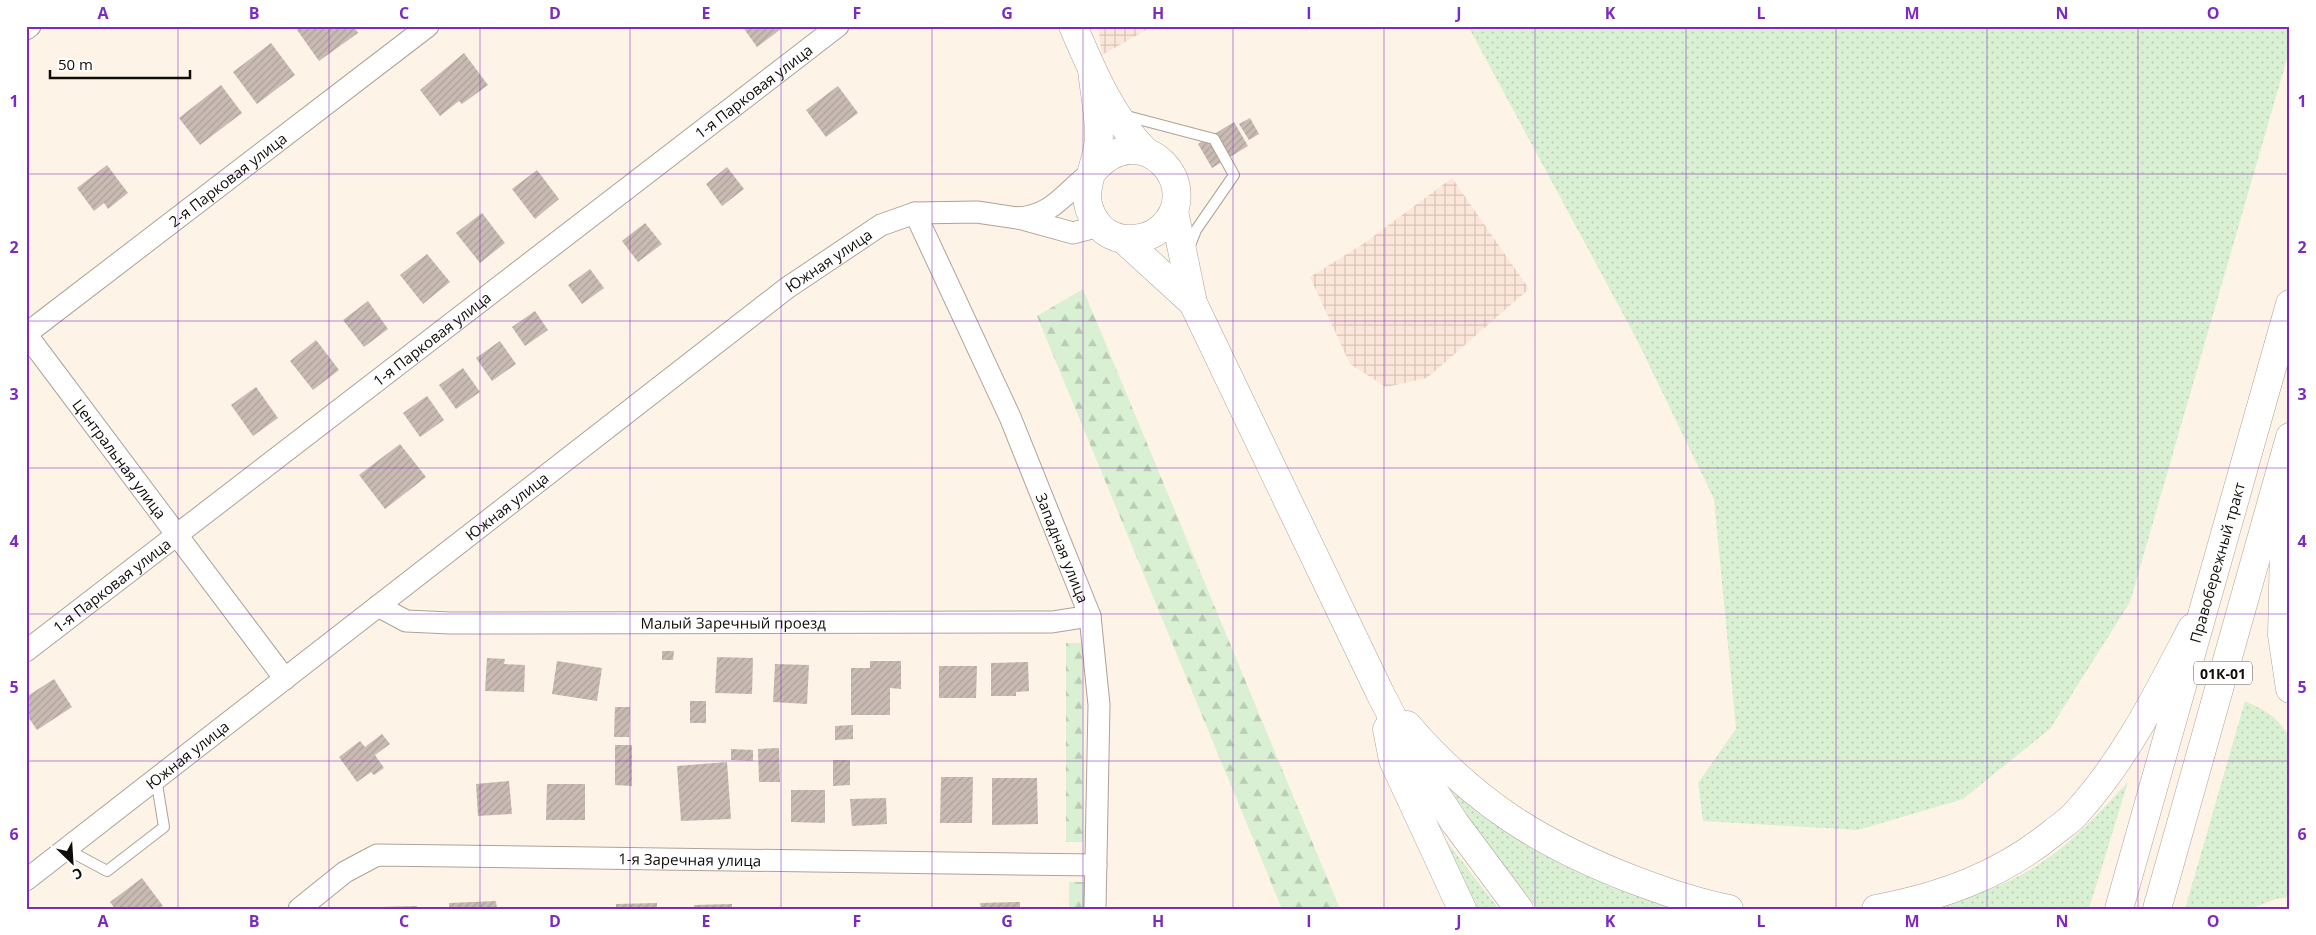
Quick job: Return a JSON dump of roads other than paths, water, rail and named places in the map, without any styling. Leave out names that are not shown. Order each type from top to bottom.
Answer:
[{"type":"main road","points":[[1073,26],[1092,70],[1116,113],[1129,135],[1144,151]]},
{"type":"main road","points":[[1092,70],[1100,135],[1093,171],[1087,185],[1086,200],[1090,214],[1193,304]]},
{"type":"main road","points":[[1093,171],[1102,160],[1115,152],[1130,149],[1144,151],[1158,158],[1172,175],[1177,197],[1174,211],[1166,224],[1154,233],[1142,238],[1111,232]]},
{"type":"main road","points":[[1174,211],[1193,304],[1380,693],[1428,783],[1455,823],[1519,909]]},
{"type":"main road","name":"Правобережный тракт","points":[[2118,909],[2290,304]]},
{"type":"main road","name":"01К-01","points":[[2157,909],[2290,437]]},
{"type":"main road","points":[[2290,490],[2284,546],[2282,635],[2290,689]]},
{"type":"main road","points":[[1876,909],[1915,901],[1978,880],[2033,850],[2078,812],[2120,757],[2205,604]]},
{"type":"main road","points":[[1380,693],[1393,760],[1462,909]]},
{"type":"main road","points":[[1380,693],[1422,742],[1460,781],[1497,810],[1537,835],[1591,863],[1655,888],[1728,909]]},
{"type":"street","points":[[26,29],[30,26]]},
{"type":"street","name":"2-я Парковая улица","points":[[26,334],[428,26]]},
{"type":"street","name":"1-я Парковая улица","points":[[26,651],[838,26]]},
{"type":"street","points":[[1018,218],[1035,217],[1051,207],[1093,171]]},
{"type":"street","name":"Южная улица","points":[[26,880],[787,288],[881,225],[915,214],[977,212],[1018,218]]},
{"type":"street","name":"Западная улица","points":[[915,214],[1010,417],[1090,616],[1099,705],[1095,909]]},
{"type":"street","points":[[1018,218],[1073,233],[1111,232]]},
{"type":"street","name":"Центральная улица","points":[[26,334],[285,679]]},
{"type":"street","name":"Малый Заречный проезд","points":[[378,606],[406,621],[450,623],[1052,622],[1090,616]]},
{"type":"street","name":"1-я Заречная улица","points":[[299,909],[345,872],[377,855],[1096,865]]},
{"type":"lane","points":[[1116,113],[1214,139],[1234,175],[1196,230],[1184,260]]},
{"type":"lane","points":[[66,849],[106,872],[164,827],[156,778]]}]
